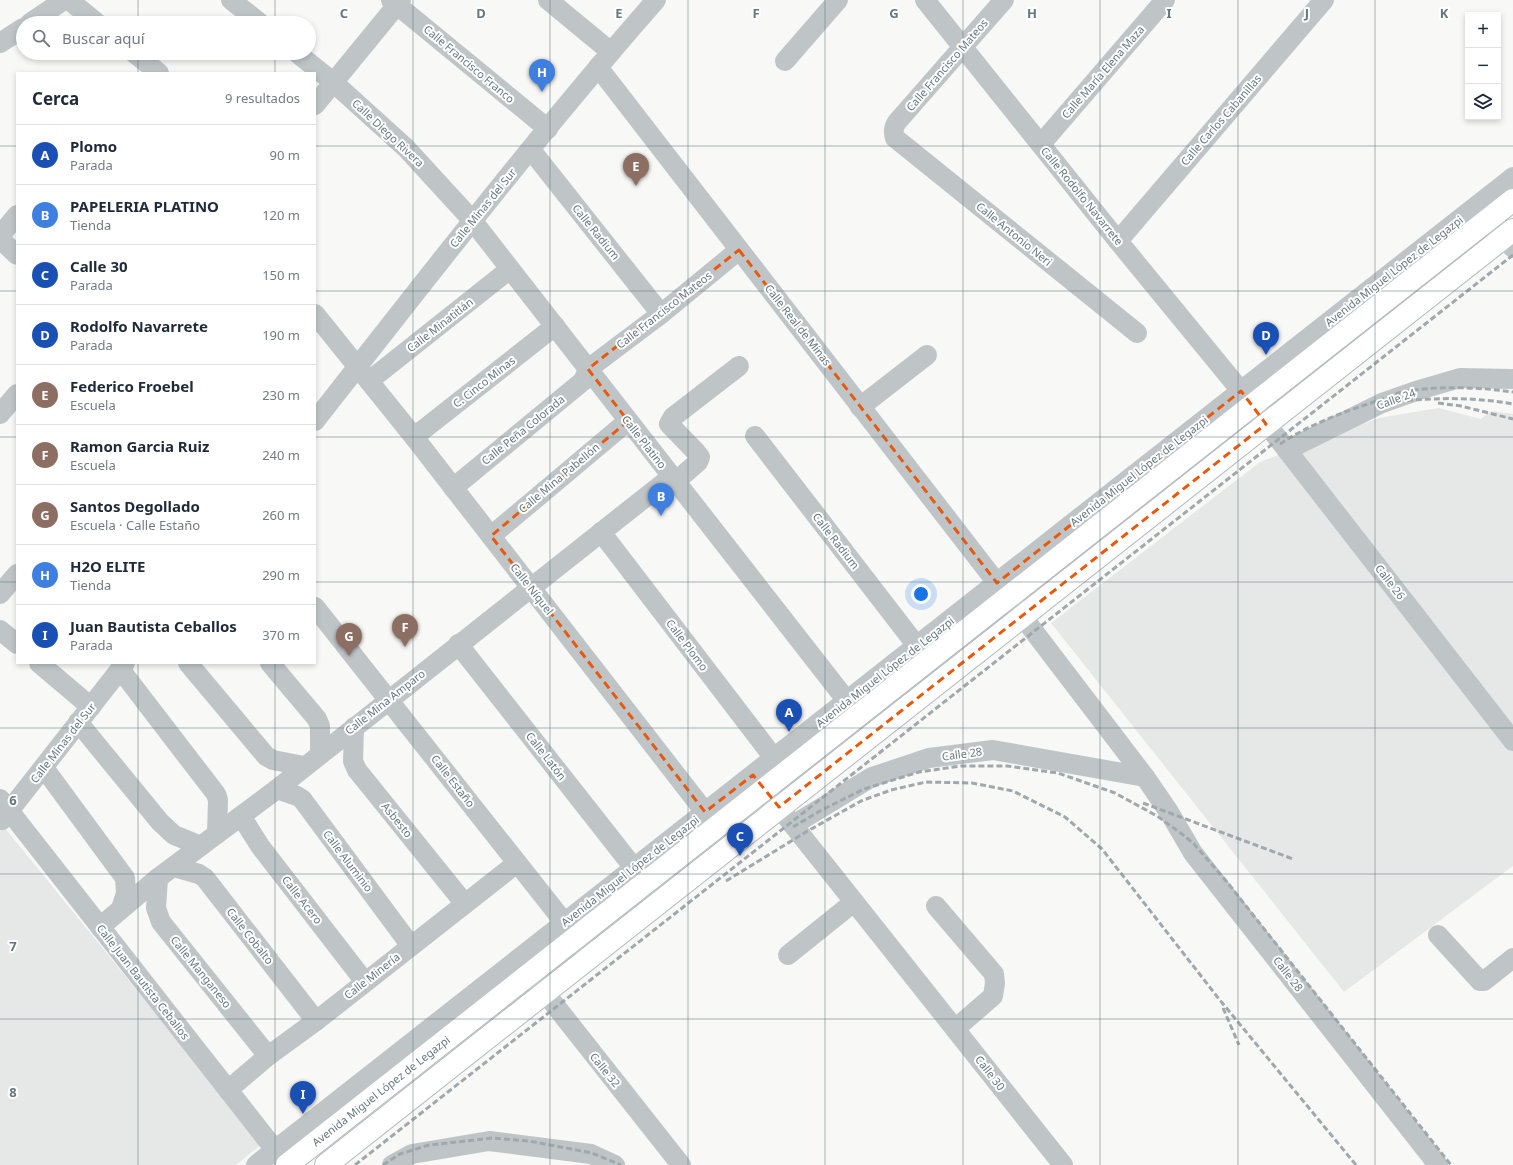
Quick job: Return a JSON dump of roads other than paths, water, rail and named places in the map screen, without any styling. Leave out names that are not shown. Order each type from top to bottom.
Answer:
[{"type":"main road","name":"Avenida Miguel López de Legazpi","points":[[283,1160],[524,967],[1484,212],[1513,200]]},
{"type":"main road","points":[[326,1165],[1266,424],[1510,239]]},
{"type":"street","points":[[40,16],[64,0]]},
{"type":"street","points":[[69,0],[88,16]]},
{"type":"street","points":[[231,0],[251,16]]},
{"type":"street","points":[[548,0],[611,52]]},
{"type":"street","name":"Calle Minas del Sur","points":[[316,419],[363,373],[472,220],[598,67],[656,0]]},
{"type":"street","points":[[785,61],[838,0]]},
{"type":"street","name":"Calle Rodolfo Navarrete","points":[[924,0],[1118,241],[1247,398],[1266,424]]},
{"type":"street","name":"Calle Francisco Mateos","points":[[893,133],[897,122],[1004,0]]},
{"type":"street","name":"Calle María Elena Maza","points":[[1041,144],[1165,0]]},
{"type":"street","name":"Calle Carlos Cabanillas","points":[[1118,241],[1324,0]]},
{"type":"street","points":[[316,104],[396,2]]},
{"type":"street","name":"Calle Francisco Franco","points":[[396,2],[548,129]]},
{"type":"street","points":[[0,43],[16,33]]},
{"type":"street","name":"Calle Diego Rivera","points":[[306,60],[333,82],[406,148],[472,220]]},
{"type":"street","points":[[137,62],[157,72]]},
{"type":"street","name":"Calle Real de Minas","points":[[598,67],[1022,616]]},
{"type":"street","name":"Calle Antonio Neri","points":[[893,133],[899,142],[1137,333]]},
{"type":"street","name":"Calle Radium","points":[[531,150],[661,314]]},
{"type":"street","name":"Avenida Miguel López de Legazpi","points":[[1484,212],[1513,177]]},
{"type":"street","points":[[1484,212],[1510,239]]},
{"type":"street","points":[[16,216],[0,238],[16,254]]},
{"type":"street","name":"Calle Platino","points":[[472,220],[847,701]]},
{"type":"street","name":"Calle Francisco Mateos","points":[[588,369],[661,314],[739,250]]},
{"type":"street","name":"Calle Minatitlán","points":[[363,373],[510,269]]},
{"type":"street","name":"Calle Níquel","points":[[316,315],[414,437],[705,812]]},
{"type":"street","name":"C. Cinco Minas","points":[[414,437],[555,326]]},
{"type":"street","points":[[860,406],[927,356]]},
{"type":"street","name":"Calle Mina Amparo","points":[[100,927],[166,872],[276,789],[600,532],[698,462],[700,457],[669,424],[673,417],[739,366]]},
{"type":"street","name":"Calle Peña Colorada","points":[[453,488],[584,381],[588,369]]},
{"type":"street","name":"Calle 24","points":[[1287,450],[1382,403],[1426,388],[1460,378],[1513,379]]},
{"type":"street","points":[[0,414],[16,395]]},
{"type":"street","name":"Calle Mina Pabellón","points":[[491,536],[628,421]]},
{"type":"street","name":"Calle 26","points":[[1266,424],[1513,741]]},
{"type":"street","name":"Calle Radium","points":[[755,436],[917,646]]},
{"type":"street","name":"Calle Plomo","points":[[600,532],[774,758]]},
{"type":"street","points":[[0,594],[16,575]]},
{"type":"street","name":"Avenida Miguel López de Legazpi","points":[[570,931],[634,868],[705,812],[759,782],[774,758],[917,646],[1003,590]]},
{"type":"street","name":"Calle Estaño","points":[[316,608],[590,956]]},
{"type":"street","name":"Calle 28","points":[[1022,616],[1145,777],[1169,812],[1193,853],[1438,1165]]},
{"type":"street","points":[[0,630],[16,643]]},
{"type":"street","name":"Calle Latón","points":[[458,644],[634,868]]},
{"type":"street","points":[[40,664],[91,707]]},
{"type":"street","points":[[189,664],[266,756],[273,760],[304,766]]},
{"type":"street","points":[[271,664],[317,719],[320,726],[320,753]]},
{"type":"street","points":[[123,666],[216,794],[218,800],[217,834]]},
{"type":"street","name":"Calle Minas del Sur","points":[[2,808],[44,768],[78,722],[123,666]]},
{"type":"street","points":[[78,722],[160,822],[174,836],[201,846]]},
{"type":"street","name":"Asbesto","points":[[354,726],[353,761],[357,770],[465,904]]},
{"type":"street","name":"Calle 28","points":[[793,825],[872,777],[929,758],[993,750],[1145,777]]},
{"type":"street","points":[[44,768],[125,878],[126,893],[121,909]]},
{"type":"street","name":"Calle 30","points":[[759,782],[1063,1165]]},
{"type":"street","name":"Calle Aluminio","points":[[276,789],[302,799],[411,946]]},
{"type":"street","name":"Calle Juan Bautista Ceballos","points":[[2,808],[100,927],[283,1160]]},
{"type":"street","name":"Calle Acero","points":[[241,816],[260,846],[365,982]]},
{"type":"street","name":"Calle Minería","points":[[228,1090],[268,1056],[316,1021],[517,863]]},
{"type":"street","name":"Calle Cobalto","points":[[166,872],[199,874],[205,878],[316,1021]]},
{"type":"street","name":"Calle Manganeso","points":[[166,872],[156,908],[161,922],[268,1056]]},
{"type":"street","points":[[788,956],[854,902]]},
{"type":"street","points":[[936,906],[994,974],[995,983],[992,996],[955,1029]]},
{"type":"street","points":[[1438,936],[1480,981],[1484,981],[1513,958]]},
{"type":"street","name":"Calle 32","points":[[524,967],[681,1165]]},
{"type":"street","points":[[392,1165],[412,1154],[489,1142],[591,1154],[615,1165]]},
{"type":"street","name":"Avenida Miguel López de Legazpi","points":[[256,1165],[283,1160]]},
{"type":"railway","points":[[355,1165],[1513,255]]},
{"type":"railway","points":[[1280,444],[1304,430],[1328,419],[1406,391],[1432,388],[1460,388],[1513,392]]},
{"type":"railway","points":[[1380,403],[1414,400],[1463,399],[1496,401],[1513,404]]},
{"type":"railway","points":[[1438,403],[1461,406],[1513,419]]},
{"type":"railway","points":[[793,827],[820,811],[864,789],[919,772],[961,766],[1007,766],[1058,773],[1115,793],[1157,816],[1194,844],[1227,882],[1451,1165]]},
{"type":"railway","points":[[726,881],[806,832],[861,801],[891,790],[926,782],[972,783],[1013,791],[1065,817],[1102,849],[1219,999],[1356,1165]]},
{"type":"railway","points":[[1143,803],[1293,859]]},
{"type":"railway","points":[[1223,1008],[1239,1045]]},
{"type":"railway","points":[[383,1165],[400,1154],[429,1145],[493,1138],[529,1141],[592,1153],[621,1165]]},
{"type":"place","name":"H2O ELITE","points":[[542,92]]},
{"type":"place","name":"Federico Froebel","points":[[636,186]]},
{"type":"place","name":"Rodolfo Navarrete","points":[[1266,355]]},
{"type":"place","name":"PAPELERIA PLATINO","points":[[661,516]]},
{"type":"place","name":"Ramon Garcia Ruiz","points":[[405,647]]},
{"type":"place","name":"Santos Degollado","points":[[349,656]]},
{"type":"place","name":"Plomo","points":[[789,732]]},
{"type":"place","name":"Calle 30","points":[[740,856]]},
{"type":"place","name":"Juan Bautista Ceballos","points":[[303,1114]]}]
